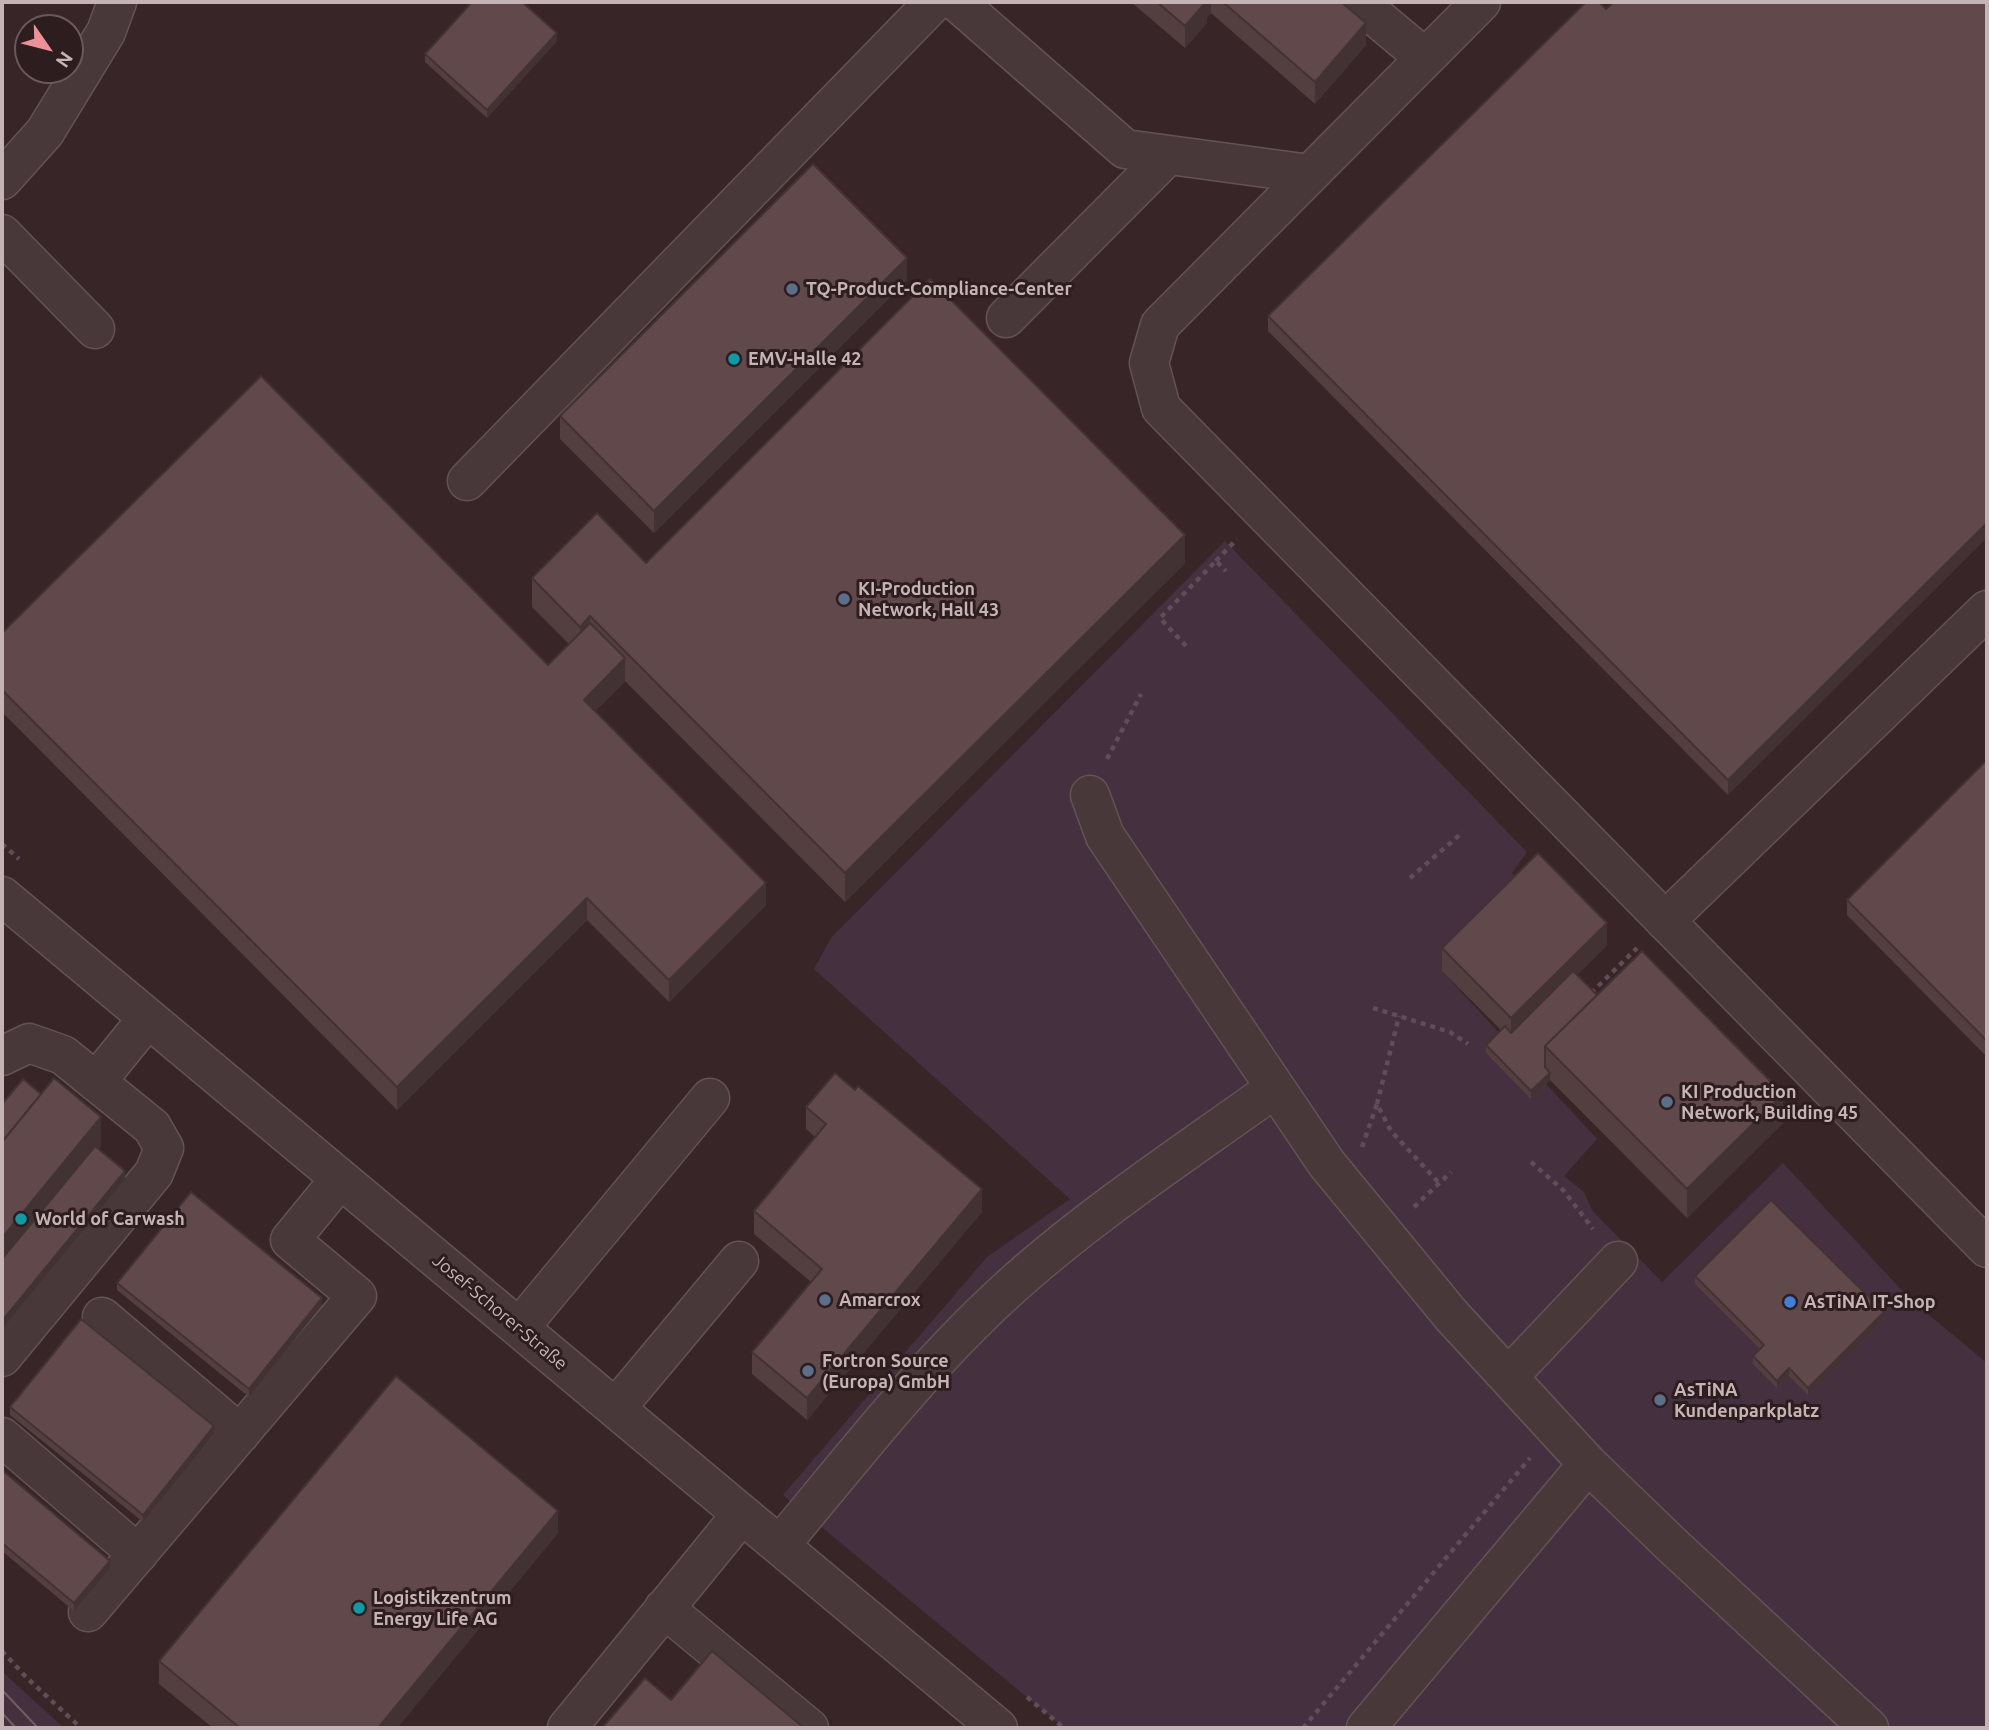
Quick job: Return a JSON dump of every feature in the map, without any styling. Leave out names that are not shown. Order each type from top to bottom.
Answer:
[{"type":"street","points":[[2,180],[45,132],[106,32],[117,2]]},
{"type":"street","points":[[467,481],[934,2]]},
{"type":"street","points":[[957,2],[1125,149],[1310,174]]},
{"type":"street","points":[[1358,2],[1425,58]]},
{"type":"street","points":[[1481,2],[1160,325],[1149,363],[1161,408],[1987,1248]]},
{"type":"street","points":[[1006,318],[1168,155]]},
{"type":"street","points":[[2,234],[95,329]]},
{"type":"street","points":[[1665,920],[1987,610]]},
{"type":"street","points":[[1090,795],[1105,836],[1327,1164],[1451,1315],[1588,1464],[1869,1728]]},
{"type":"street","name":"Josef-Schorer-Straße","points":[[2,896],[998,1728]]},
{"type":"street","points":[[102,1101],[148,1018]]},
{"type":"street","points":[[2,1056],[29,1043],[63,1055],[102,1101],[152,1127],[164,1148],[153,1173],[2,1357]]},
{"type":"street","points":[[780,1545],[922,1377],[1005,1293],[1091,1220],[1275,1088]]},
{"type":"street","points":[[519,1328],[710,1098]]},
{"type":"street","points":[[88,1612],[357,1296],[290,1240],[340,1180]]},
{"type":"street","points":[[615,1408],[740,1261]]},
{"type":"street","points":[[1508,1377],[1618,1261]]},
{"type":"street","points":[[102,1317],[240,1434]]},
{"type":"street","points":[[2,1437],[138,1554]]},
{"type":"street","points":[[1366,1728],[1588,1464]]},
{"type":"street","points":[[567,1728],[742,1514]]},
{"type":"street","points":[[664,1608],[809,1728]]},
{"type":"path","points":[[1186,646],[1160,618],[1216,561],[1226,571]]},
{"type":"path","points":[[1090,795],[1141,694]]},
{"type":"path","points":[[1410,878],[1463,832]]},
{"type":"path","points":[[1586,999],[1665,920]]},
{"type":"path","points":[[1373,1008],[1450,1032],[1468,1044]]},
{"type":"path","points":[[1359,1156],[1377,1104],[1399,1016]]},
{"type":"path","points":[[1377,1104],[1391,1131],[1439,1183]]},
{"type":"path","points":[[1531,1162],[1564,1191],[1618,1261]]},
{"type":"path","points":[[1408,1213],[1451,1172]]},
{"type":"path","points":[[1303,1728],[1534,1452]]},
{"type":"path","points":[[2,1651],[81,1728]]},
{"type":"shaded area","points":[[1225,541],[1527,852],[1512,873],[1524,889],[1442,971],[1597,1139],[1564,1176],[1584,1192],[1592,1210],[1662,1282],[1783,1163],[1911,1300],[1987,1363],[1987,1728],[1064,1728],[783,1495],[987,1257],[1070,1199],[814,969],[831,938]]},
{"type":"shaded area","points":[[2,1671],[7,1676],[64,1728],[2,1728]]},
{"type":"building","points":[[472,2],[522,2],[557,33],[487,110],[425,54]]},
{"type":"building","points":[[1157,2],[1206,2],[1185,26]]},
{"type":"building","points":[[1223,2],[1341,2],[1366,23],[1315,82]]},
{"type":"building","points":[[1586,2],[1599,2],[1606,9],[1614,2],[1987,2],[1987,523],[1728,780],[1268,316]]},
{"type":"building","name":"EMV-Halle 42","points":[[813,164],[907,258],[654,511],[560,416]]},
{"type":"building","name":"KI-Production Network, Hall 43","points":[[930,279],[1185,535],[845,873],[590,616],[580,627],[532,578],[597,513],[646,563]]},
{"type":"building","points":[[261,376],[548,665],[590,623],[625,658],[584,700],[766,883],[669,980],[587,898],[397,1087],[2,690],[2,633]]},
{"type":"building","points":[[1987,760],[1987,1041],[1847,900]]},
{"type":"building","points":[[1538,853],[1607,923],[1511,1018],[1442,948]]},
{"type":"building","name":"KI Production Network, Building 45","points":[[1642,951],[1783,1094],[1687,1189],[1545,1046]]},
{"type":"building","points":[[1573,971],[1597,995],[1545,1046],[1545,1067],[1550,1073],[1531,1091],[1486,1045],[1505,1026],[1511,1033]]},
{"type":"building","points":[[835,1073],[855,1090],[858,1086],[982,1189],[807,1398],[752,1352],[822,1269],[754,1211],[826,1124],[806,1107]]},
{"type":"building","name":"World of Carwash","points":[[54,1078],[101,1117],[2,1238],[2,1142]]},
{"type":"building","points":[[23,1079],[41,1094],[2,1142],[2,1104]]},
{"type":"building","points":[[95,1146],[125,1171],[2,1321],[2,1259]]},
{"type":"building","points":[[191,1192],[322,1298],[249,1389],[117,1283]]},
{"type":"building","name":"AsTiNA IT-Shop","points":[[1771,1200],[1884,1312],[1808,1388],[1789,1368],[1777,1381],[1753,1356],[1764,1345],[1695,1276]]},
{"type":"building","points":[[81,1319],[214,1426],[143,1515],[10,1407]]},
{"type":"building","name":"Logistikzentrum Energy Life AG","points":[[396,1376],[558,1511],[378,1728],[240,1728],[159,1661]]},
{"type":"building","points":[[2,1470],[110,1561],[74,1603],[2,1543]]},
{"type":"building","points":[[712,1651],[804,1728],[602,1728],[645,1678],[671,1700]]},
{"type":"tram line","points":[[2,1690],[38,1728]]},
{"type":"tram line","points":[[2,1713],[16,1728]]},
{"type":"place","name":"TQ-Product-Compliance-Center","points":[[792,289]]},
{"type":"place","name":"EMV-Halle 42","points":[[734,359]]},
{"type":"place","name":"KI-Production Network, Hall 43","points":[[844,599]]},
{"type":"place","name":"KI Production Network, Building 45","points":[[1667,1102]]},
{"type":"place","name":"World of Carwash","points":[[21,1219]]},
{"type":"place","name":"Amarcrox","points":[[825,1300]]},
{"type":"place","name":"AsTiNA IT-Shop","points":[[1790,1302]]},
{"type":"place","name":"Fortron Source (Europa) GmbH","points":[[808,1371]]},
{"type":"place","name":"AsTiNA Kundenparkplatz","points":[[1660,1400]]},
{"type":"place","name":"Logistikzentrum Energy Life AG","points":[[359,1608]]}]
